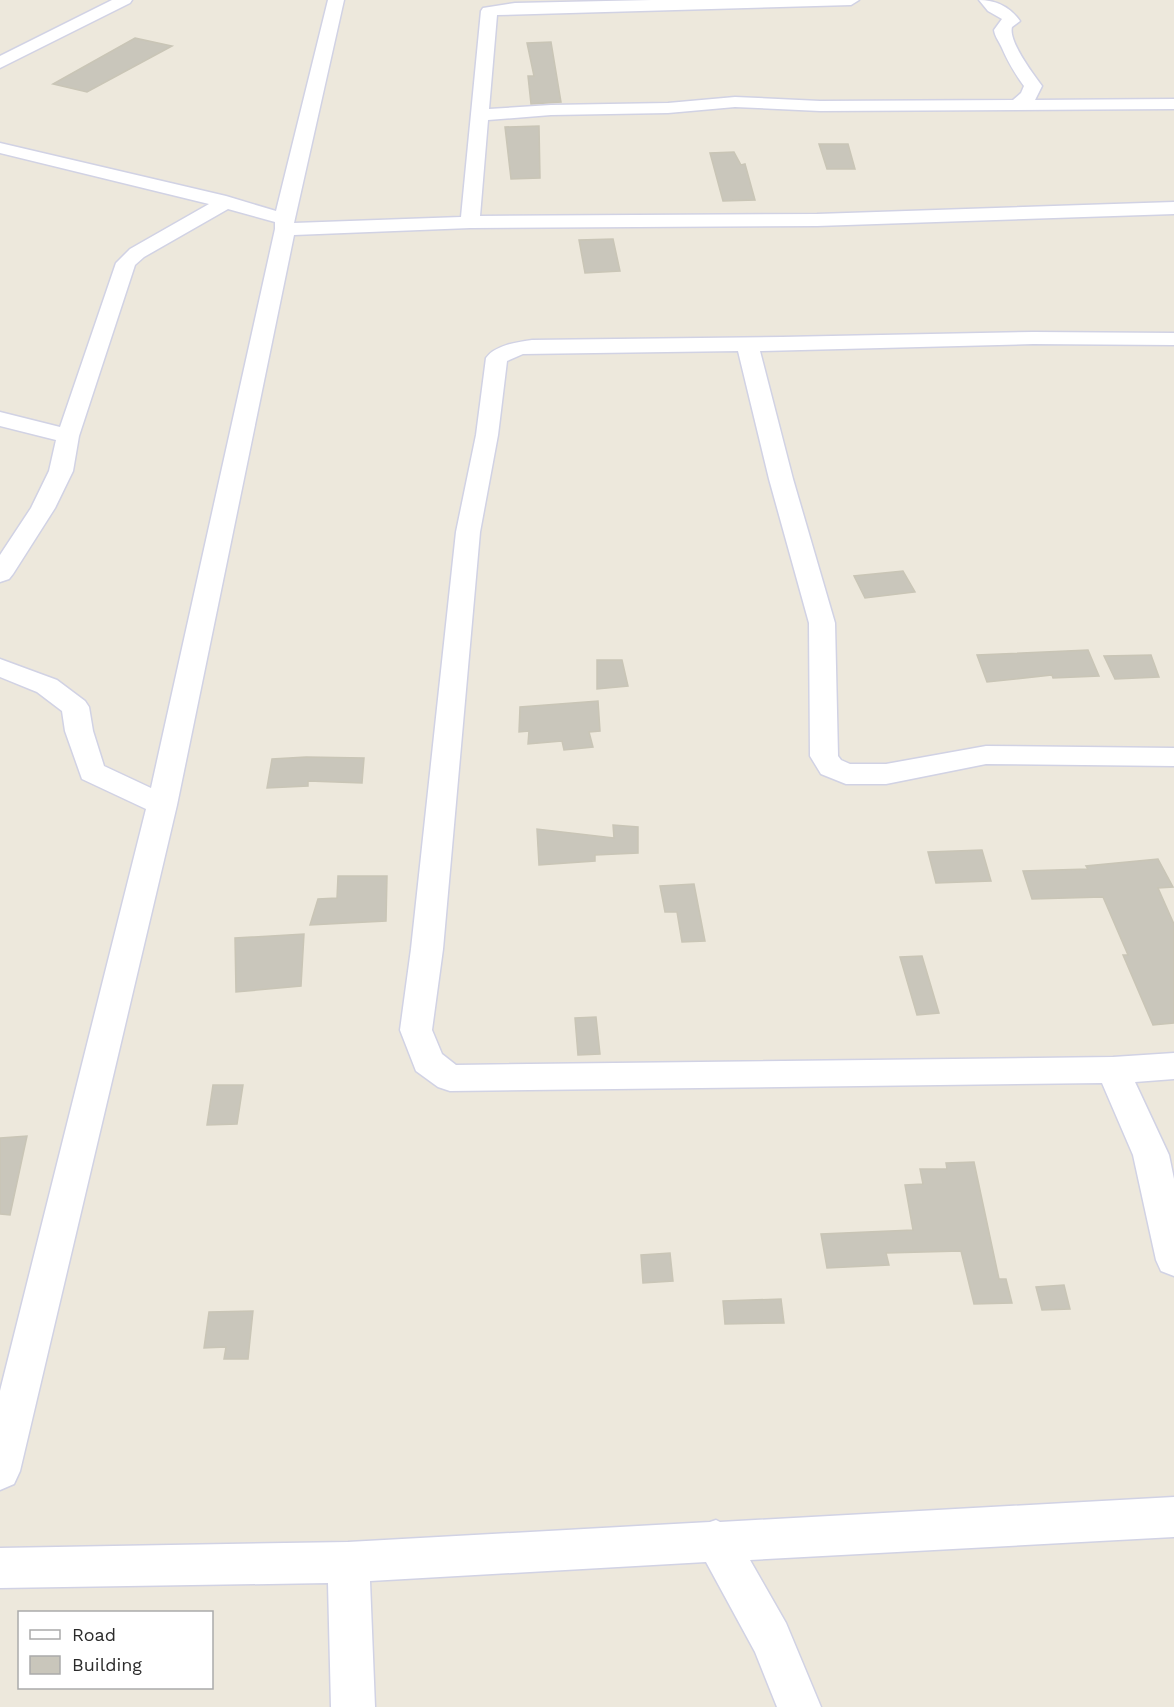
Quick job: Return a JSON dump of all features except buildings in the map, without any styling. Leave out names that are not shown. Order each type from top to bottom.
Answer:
[{"type":"street","points":[[0,63],[124,0]]},
{"type":"street","points":[[0,1471],[162,805],[284,224],[336,0]]},
{"type":"street","points":[[470,222],[489,11],[515,8],[851,0]]},
{"type":"street","points":[[987,0],[993,10],[1010,17],[1012,21],[1005,24],[1002,30],[1003,36],[1010,46],[1016,64],[1033,86],[1029,96],[1017,105]]},
{"type":"street","points":[[479,115],[551,110],[668,108],[735,102],[820,106],[1174,104]]},
{"type":"street","points":[[0,148],[226,202],[284,224],[684,219],[817,220],[1174,208]]},
{"type":"street","points":[[0,574],[43,508],[61,471],[68,436],[126,263],[137,253],[226,202]]},
{"type":"street","points":[[1174,339],[1145,341],[1062,338],[748,346],[532,346],[517,349],[497,358],[487,435],[468,532],[428,949],[416,1030],[428,1062],[450,1078],[1113,1070],[1174,1066]]},
{"type":"street","points":[[1145,341],[1174,357]]},
{"type":"street","points":[[748,346],[781,479],[822,623],[824,756],[831,767],[846,774],[886,774],[986,755],[1174,757]]},
{"type":"street","points":[[0,419],[68,436]]},
{"type":"street","points":[[0,667],[47,686],[75,707],[79,731],[92,772],[162,805]]},
{"type":"street","points":[[1113,1070],[1151,1155],[1174,1260]]},
{"type":"street","points":[[0,1568],[348,1562],[716,1540],[1174,1517]]},
{"type":"street","points":[[716,1540],[771,1638],[799,1707]]},
{"type":"street","points":[[348,1562],[353,1707]]}]
